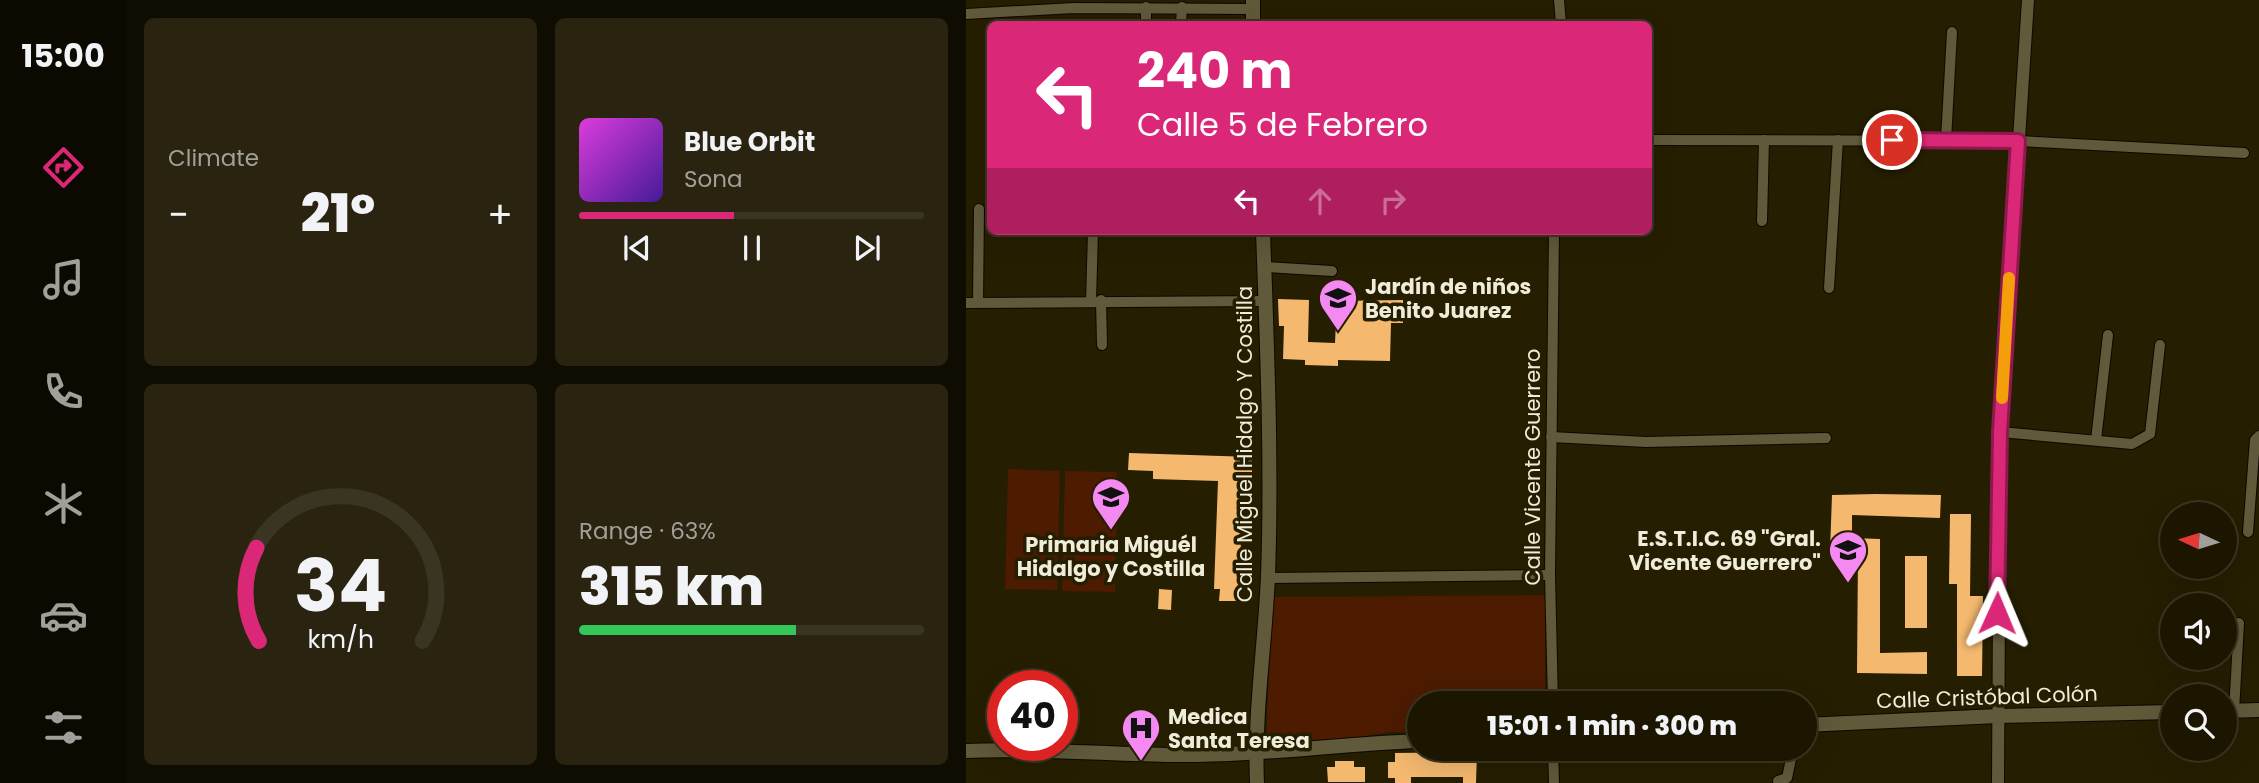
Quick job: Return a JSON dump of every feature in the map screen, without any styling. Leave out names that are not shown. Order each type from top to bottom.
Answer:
[{"type":"main road","name":"Calle Miguel Hidalgo Y Costilla","points":[[1257,783],[1256,754],[1268,578],[1269,420],[1264,235]]},
{"type":"main road","points":[[2237,711],[2259,710]]},
{"type":"main road","name":"Calle Cristóbal Colón","points":[[1817,724],[2160,712]]},
{"type":"main road","points":[[966,751],[1256,754],[1407,742]]},
{"type":"street","points":[[975,0],[970,14],[1253,5]]},
{"type":"street","points":[[1559,0],[1561,21]]},
{"type":"street","points":[[1998,783],[2000,432],[2028,0]]},
{"type":"street","points":[[1146,7],[1146,21]]},
{"type":"street","points":[[1181,7],[1181,21]]},
{"type":"street","points":[[1946,140],[1952,32]]},
{"type":"street","points":[[1652,140],[2018,141],[2244,153]]},
{"type":"street","points":[[1762,221],[1764,140]]},
{"type":"street","points":[[1829,288],[1838,140]]},
{"type":"street","points":[[979,209],[972,303],[1265,301]]},
{"type":"street","points":[[1093,235],[1096,301],[1102,345]]},
{"type":"street","name":"Calle Vicente Guerrero","points":[[1553,691],[1550,575],[1554,235]]},
{"type":"street","points":[[1265,267],[1332,271]]},
{"type":"street","points":[[2096,440],[2108,335]]},
{"type":"street","points":[[2000,432],[2132,444],[2150,434],[2161,345]]},
{"type":"street","points":[[2248,532],[2255,440],[2259,436]]},
{"type":"street","points":[[1551,437],[1646,442],[1826,438]]},
{"type":"street","points":[[1268,578],[1550,575]]},
{"type":"street","points":[[2232,684],[2239,623]]},
{"type":"street","points":[[1553,761],[1554,783]]},
{"type":"street","points":[[1778,781],[1787,778],[1791,761]]},
{"type":"shaded area","points":[[1008,469],[1060,471],[1057,590],[1005,589]]},
{"type":"shaded area","points":[[1065,471],[1117,472],[1115,592],[1062,591]]},
{"type":"shaded area","points":[[1545,595],[1545,691],[1407,691],[1407,732],[1319,743],[1266,744],[1272,597]]},
{"type":"building","points":[[1278,299],[1309,300],[1308,342],[1335,343],[1337,301],[1403,300],[1403,323],[1391,323],[1390,361],[1338,360],[1338,366],[1305,365],[1305,360],[1283,359],[1284,326],[1279,326]]},
{"type":"building","points":[[1129,453],[1252,457],[1252,482],[1243,481],[1239,601],[1219,601],[1220,589],[1214,589],[1218,481],[1153,479],[1153,471],[1128,470]]},
{"type":"building","points":[[1832,495],[1941,495],[1940,518],[1852,515],[1852,538],[1880,539],[1880,653],[1927,652],[1927,674],[1857,673],[1858,551],[1830,551]]},
{"type":"building","points":[[1950,514],[1971,514],[1970,596],[1983,596],[1982,676],[1957,676],[1957,584],[1949,584]]},
{"type":"building","points":[[1905,556],[1927,556],[1927,628],[1905,628]]},
{"type":"building","points":[[1159,589],[1172,590],[1171,610],[1158,609]]},
{"type":"building","points":[[1395,753],[1407,753],[1407,761],[1477,761],[1476,783],[1463,783],[1463,777],[1411,777],[1411,783],[1395,783],[1395,778],[1388,778],[1388,762],[1395,762]]},
{"type":"building","points":[[1335,761],[1354,761],[1354,767],[1365,767],[1365,782],[1328,782],[1327,767],[1335,767]]},
{"type":"slow traffic","points":[[2002,398],[2009,278]]},
{"type":"place","name":"Jardín de niños Benito Juarez","points":[[1338,332]]},
{"type":"place","name":"Primaria Miguél Hidalgo y Costilla","points":[[1111,531]]},
{"type":"place","name":"E.S.T.I.C. 69 \"Gral. Vicente Guerrero\"","points":[[1848,584]]},
{"type":"place","name":"Medica Santa Teresa","points":[[1141,762]]},
{"type":"route","points":[[1892,140],[2018,141],[2000,432],[1997,613]]}]
